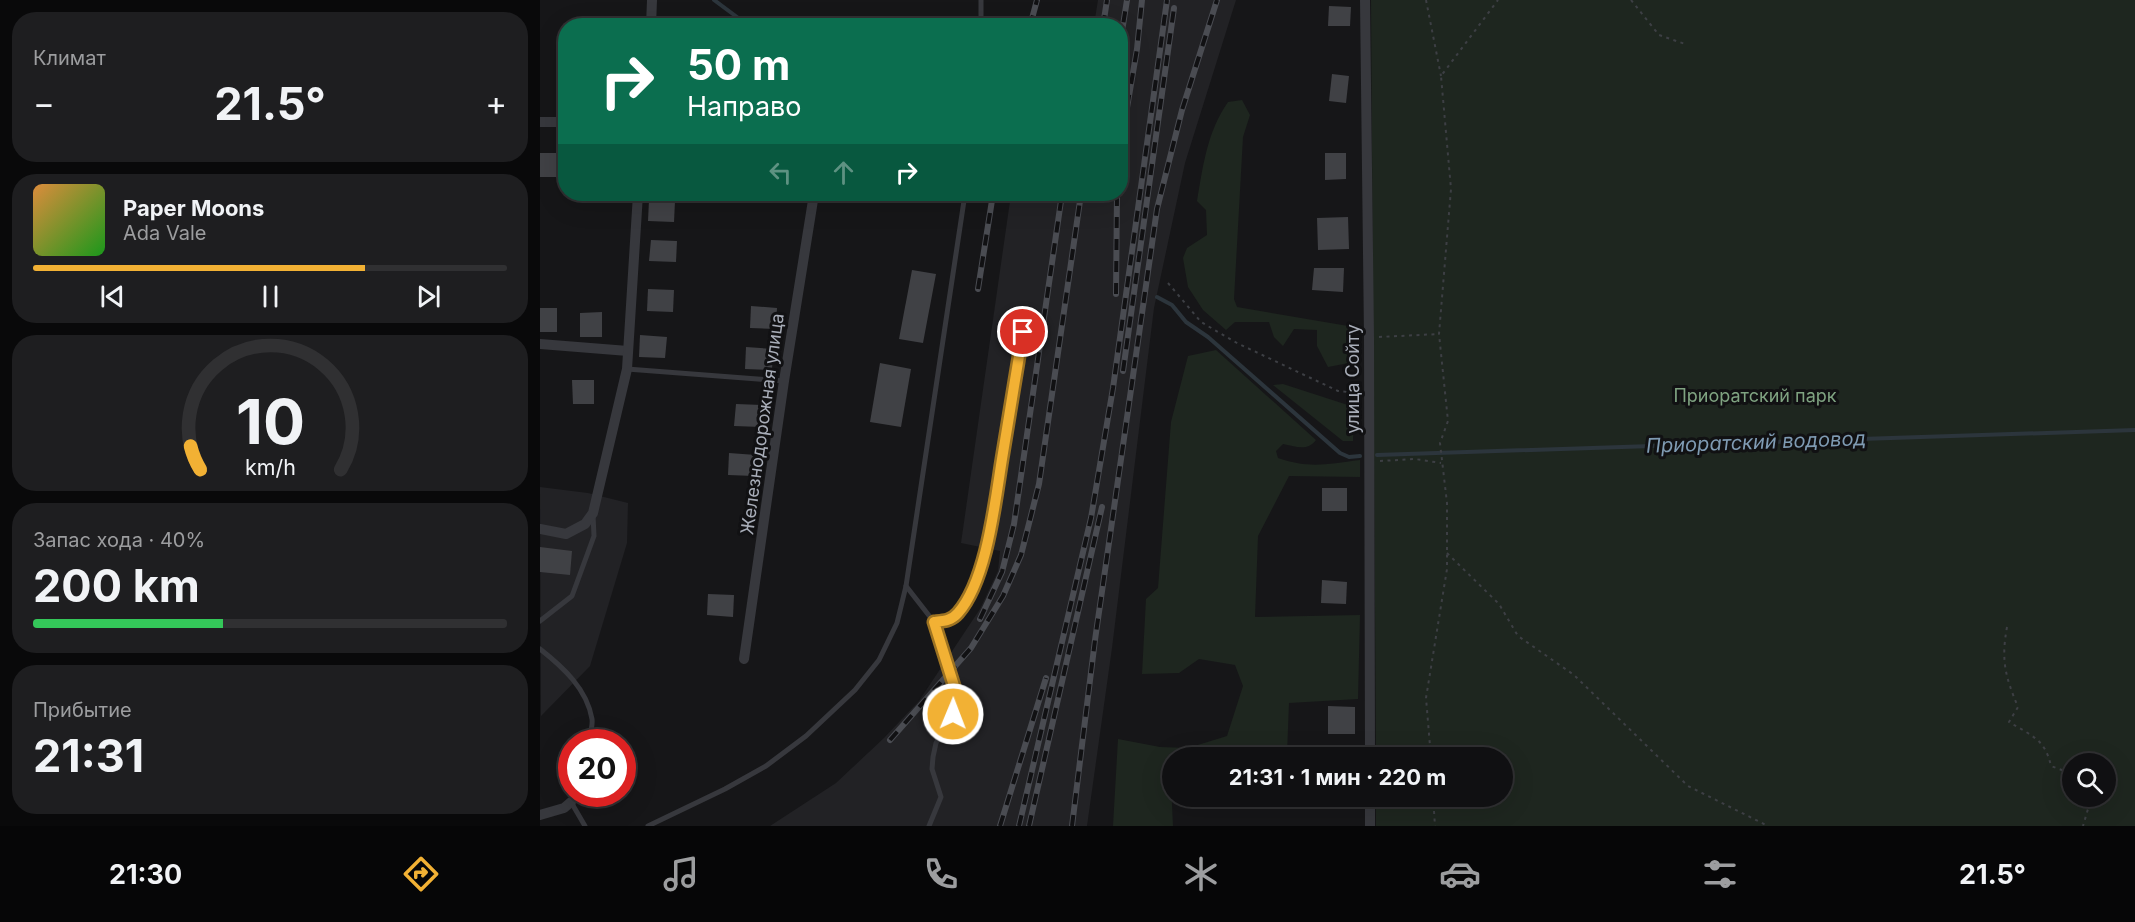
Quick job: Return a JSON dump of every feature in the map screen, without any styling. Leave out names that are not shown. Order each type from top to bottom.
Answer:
[{"type":"street","points":[[651,18],[652,0]]},
{"type":"street","name":"улица Сойту","points":[[1365,0],[1370,747]]},
{"type":"street","points":[[540,122],[558,122]]},
{"type":"street","points":[[540,529],[566,534],[585,524],[593,513],[627,369],[639,201]]},
{"type":"street","name":"Железнодорожная улица","points":[[744,659],[813,201]]},
{"type":"street","points":[[540,344],[628,351]]},
{"type":"street","points":[[540,814],[565,807]]},
{"type":"street","points":[[1370,807],[1370,826]]},
{"type":"lane","points":[[981,0],[981,18]]},
{"type":"lane","points":[[648,826],[735,784],[766,766],[807,736],[855,690],[879,660],[897,622],[906,586],[964,201]]},
{"type":"lane","points":[[934,622],[948,621],[957,615],[968,600],[976,581],[994,510],[1023,332]]},
{"type":"lane","points":[[627,369],[784,381]]},
{"type":"lane","points":[[540,621],[572,596],[594,536],[593,513]]},
{"type":"lane","points":[[906,586],[934,622],[944,647],[956,699],[953,714],[936,743],[933,757],[932,769],[941,797],[929,826]]},
{"type":"lane","points":[[540,649],[555,661],[583,692],[592,721],[590,729]]},
{"type":"lane","points":[[577,807],[585,826]]},
{"type":"path","points":[[1426,0],[1441,76],[1451,189],[1439,334],[1448,421],[1440,443],[1447,502],[1447,569],[1426,698],[1430,747]]},
{"type":"path","points":[[1441,76],[1498,0]]},
{"type":"path","points":[[1630,0],[1659,34],[1685,44]]},
{"type":"path","points":[[1168,283],[1201,322],[1237,343],[1338,391],[1369,394]]},
{"type":"path","points":[[1369,337],[1439,334]]},
{"type":"path","points":[[1368,461],[1415,459],[1441,463]]},
{"type":"path","points":[[1447,553],[1499,604],[1518,636],[1574,675],[1688,786],[1768,826]]},
{"type":"path","points":[[2007,627],[2002,652],[2008,683],[2018,707],[2010,722],[2034,737],[2047,749],[2051,766],[2062,770]]},
{"type":"path","points":[[1434,807],[1435,826]]},
{"type":"path","points":[[2083,826],[2087,807]]},
{"type":"shaded area","points":[[1098,0],[1236,0],[1185,163],[1154,308],[1112,648],[1087,826],[770,826],[836,783],[919,701],[980,609],[998,571],[1000,551],[961,543],[1010,201],[1128,201],[1128,18],[1095,18]]},
{"type":"shaded area","points":[[540,487],[588,493],[628,503],[627,543],[590,666],[541,716]]},
{"type":"green space","name":"Приоратский парк","points":[[1371,0],[2135,0],[2135,826],[1376,826],[1376,807],[1513,807],[1513,747],[1376,747]]},
{"type":"green space","points":[[1242,100],[1250,115],[1243,137],[1234,299],[1237,307],[1354,327],[1354,362],[1328,367],[1317,346],[1317,330],[1294,329],[1283,346],[1274,337],[1269,322],[1235,322],[1226,330],[1203,310],[1188,287],[1183,258],[1187,248],[1207,235],[1206,210],[1197,201],[1207,150],[1215,125],[1228,102]]},
{"type":"green space","points":[[1216,350],[1316,440],[1305,447],[1283,444],[1276,451],[1278,458],[1309,465],[1360,460],[1360,477],[1289,476],[1258,536],[1255,617],[1360,615],[1358,699],[1289,703],[1287,747],[1191,747],[1227,736],[1243,686],[1235,665],[1199,659],[1179,673],[1142,674],[1146,599],[1158,588],[1171,422],[1188,356]]},
{"type":"green space","points":[[1283,384],[1354,407],[1353,441],[1343,441],[1273,385]]},
{"type":"green space","points":[[1118,739],[1162,747],[1162,807],[1172,807],[1173,826],[1113,826]]},
{"type":"building","points":[[1329,6],[1351,7],[1350,26],[1328,26]]},
{"type":"building","points":[[1332,74],[1349,76],[1346,103],[1329,101]]},
{"type":"building","points":[[540,153],[558,153],[558,177],[540,177]]},
{"type":"building","points":[[1325,153],[1346,153],[1346,179],[1325,180]]},
{"type":"building","points":[[649,201],[675,201],[674,222],[648,221]]},
{"type":"building","points":[[1348,217],[1349,249],[1318,250],[1317,218]]},
{"type":"building","points":[[651,240],[677,241],[676,262],[649,261]]},
{"type":"building","points":[[1314,268],[1344,268],[1343,292],[1312,290]]},
{"type":"building","points":[[912,270],[936,274],[923,343],[899,339]]},
{"type":"building","points":[[648,289],[674,290],[673,312],[647,311]]},
{"type":"building","points":[[751,306],[777,308],[776,329],[750,328]]},
{"type":"building","points":[[540,308],[557,308],[557,332],[540,332]]},
{"type":"building","points":[[602,312],[602,337],[580,337],[580,313]]},
{"type":"building","points":[[640,335],[667,337],[665,358],[639,357]]},
{"type":"building","points":[[746,347],[773,349],[772,370],[745,369]]},
{"type":"building","points":[[880,363],[911,369],[901,427],[870,422]]},
{"type":"building","points":[[572,380],[594,380],[594,404],[573,404]]},
{"type":"building","points":[[736,404],[762,405],[761,427],[734,426]]},
{"type":"building","points":[[729,453],[756,455],[754,476],[728,475]]},
{"type":"building","points":[[1322,488],[1347,488],[1347,511],[1322,511]]},
{"type":"building","points":[[540,547],[572,551],[570,575],[540,572]]},
{"type":"building","points":[[1322,580],[1347,582],[1346,604],[1321,603]]},
{"type":"building","points":[[708,594],[734,595],[733,617],[707,615]]},
{"type":"building","points":[[1328,706],[1355,707],[1355,734],[1328,734]]},
{"type":"waterway","name":"Приоратский водовод","points":[[714,0],[738,18]]},
{"type":"waterway","name":"Приоратский водовод","points":[[1157,297],[1172,305],[1186,322],[1208,337],[1340,453],[1349,457],[1360,456]]},
{"type":"waterway","name":"Приоратский водовод","points":[[1377,455],[2135,430]]},
{"type":"railway","points":[[1032,18],[1037,0]]},
{"type":"railway","points":[[1104,18],[1107,0]]},
{"type":"railway","points":[[1124,18],[1127,0]]},
{"type":"railway","points":[[1128,102],[1142,0]]},
{"type":"railway","points":[[1019,826],[1091,518],[1113,388],[1167,0]]},
{"type":"railway","points":[[1072,826],[1095,640],[1157,209],[1182,110],[1217,0]]},
{"type":"railway","points":[[1123,371],[1174,8]]},
{"type":"railway","points":[[978,289],[992,201]]},
{"type":"railway","points":[[980,619],[1002,572],[1014,524],[1061,201]]},
{"type":"railway","points":[[890,740],[971,648],[1003,596],[1021,555],[1039,484],[1080,201]]},
{"type":"railway","points":[[1116,294],[1117,201]]},
{"type":"railway","points":[[1029,826],[1102,507]]},
{"type":"railway","points":[[1000,826],[1046,678]]},
{"type":"route","points":[[953,714],[955,689],[944,647],[934,622],[948,621],[957,615],[968,600],[976,581],[994,510],[1023,332]]}]
